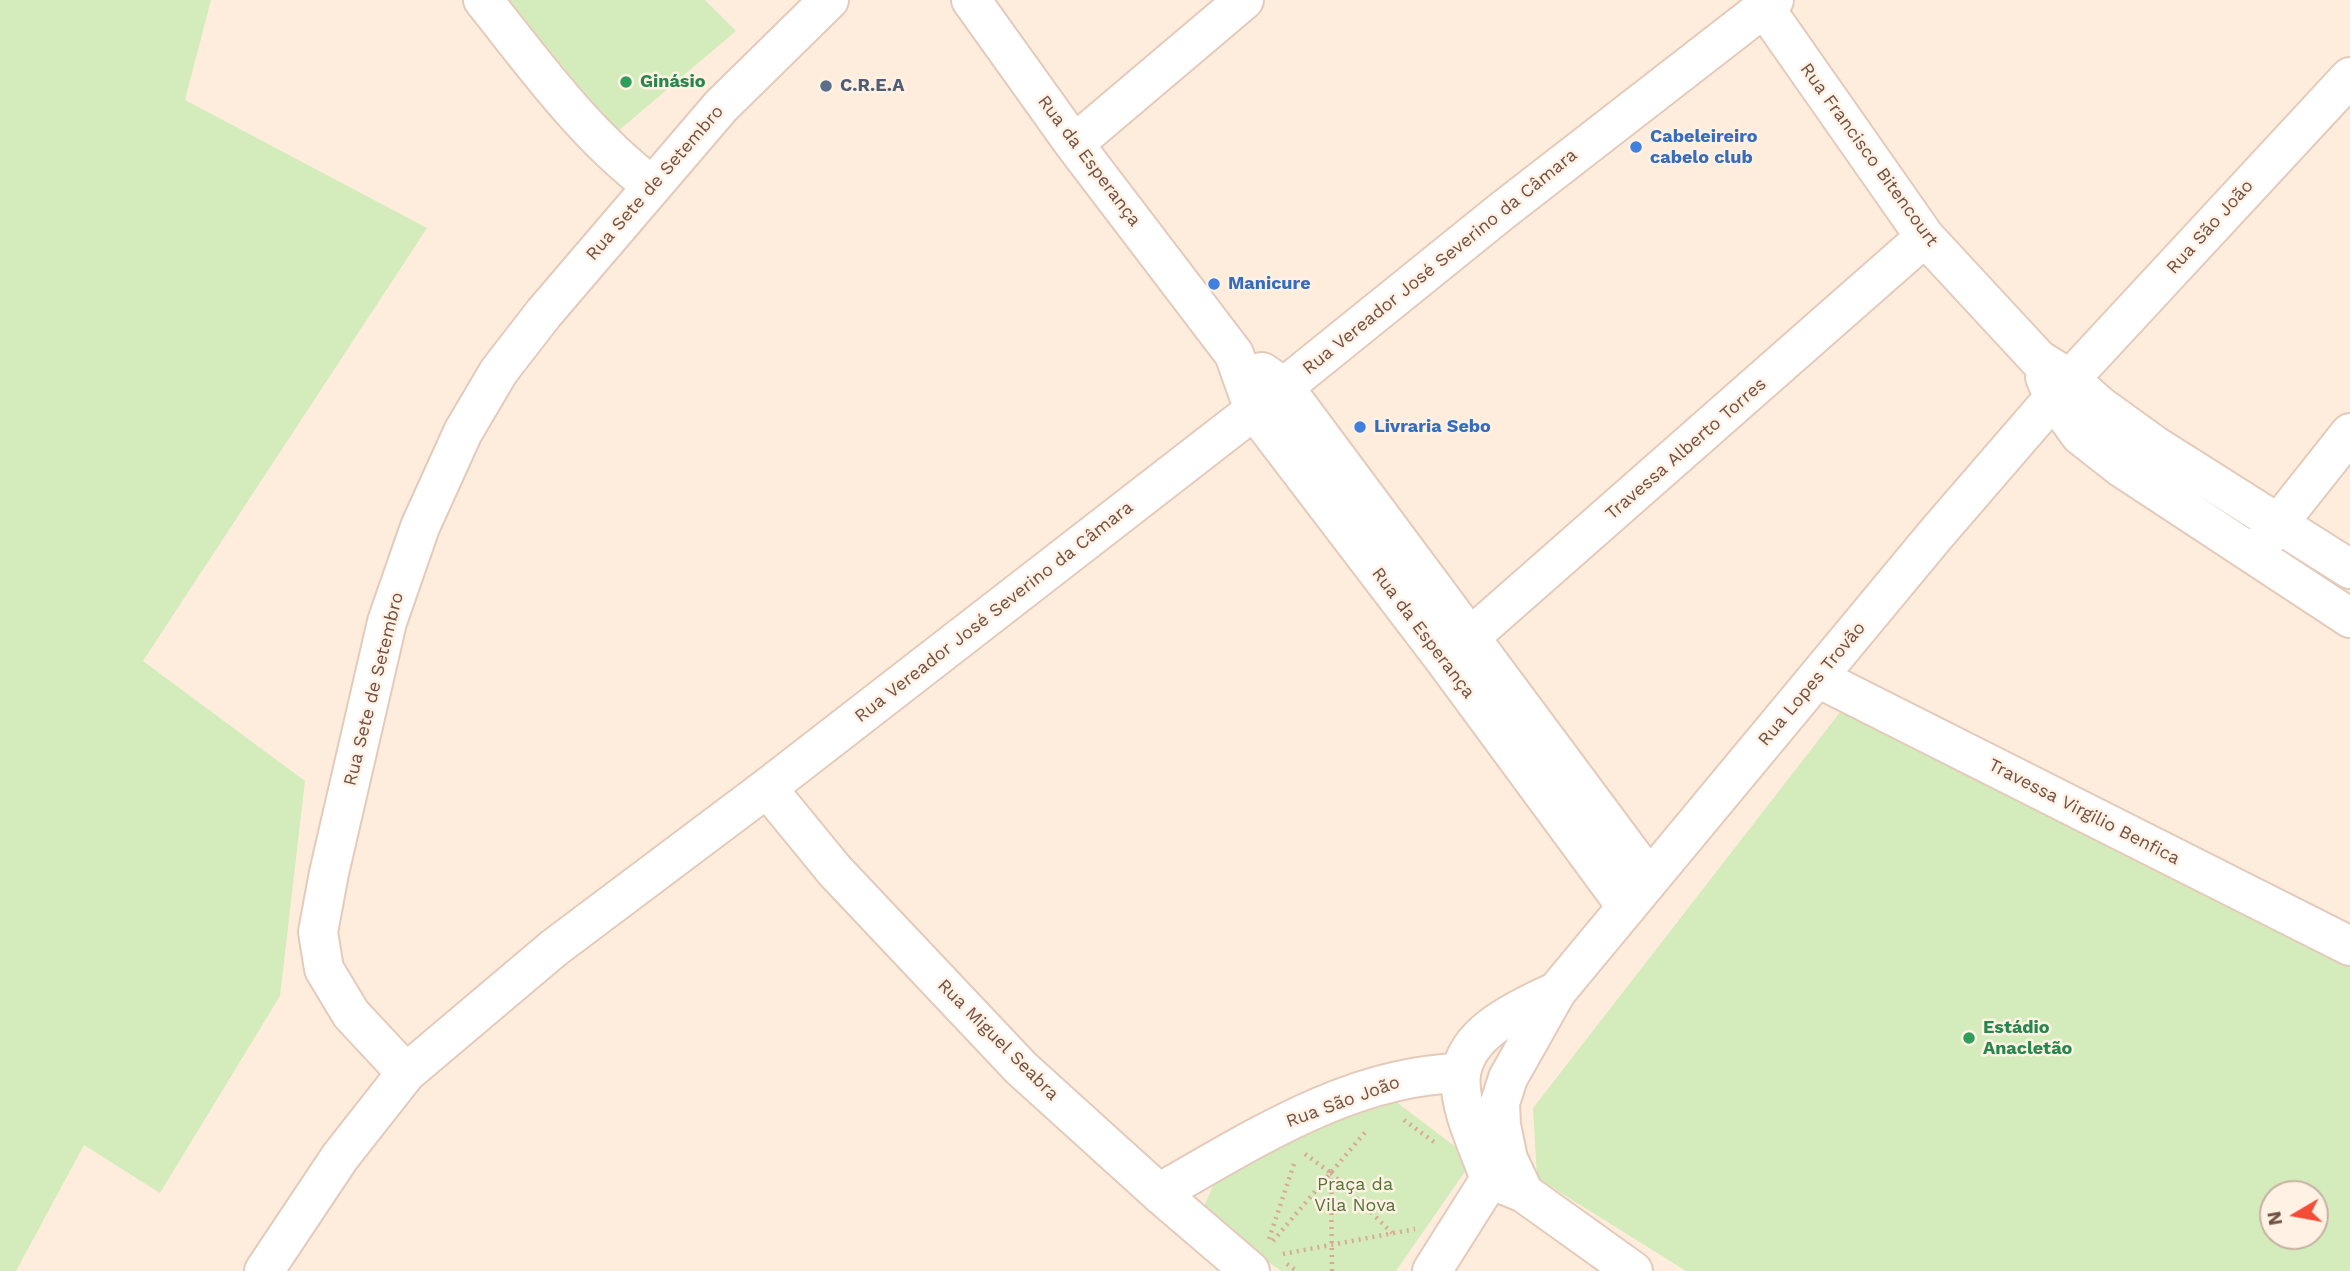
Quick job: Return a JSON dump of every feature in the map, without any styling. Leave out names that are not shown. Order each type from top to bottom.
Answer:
[{"type":"street","points":[[483,0],[586,128],[619,161],[651,186]]},
{"type":"street","name":"Rua Sete de Setembro","points":[[406,1073],[351,1014],[324,969],[318,932],[387,622],[425,515],[463,432],[499,371],[544,313],[721,106],[829,0]]},
{"type":"street","name":"Rua da Esperança","points":[[971,0],[1074,144],[1269,398],[1637,892]]},
{"type":"street","points":[[1074,144],[1244,0]]},
{"type":"street","name":"Rua Francisco Bitencourt","points":[[1769,4],[1926,237],[2038,359],[2062,389],[2080,435],[2122,468],[2266,539],[2350,569]]},
{"type":"street","name":"Rua Vereador José Severino da Câmara","points":[[264,1271],[340,1157],[406,1073],[554,948],[767,788],[1269,398],[1502,211],[1769,4]]},
{"type":"street","name":"Rua São João","points":[[2062,389],[2350,77]]},
{"type":"street","name":"Travessa Alberto Torres","points":[[1457,648],[1926,237]]},
{"type":"street","name":"Rua Lopes Trovão","points":[[1507,1177],[1500,1103],[1508,1078],[1557,991],[1937,533],[2062,389]]},
{"type":"street","points":[[2266,539],[2350,433]]},
{"type":"street","name":"Rua Francisco Bitencourt","points":[[2266,539],[2350,618]]},
{"type":"street","name":"Travessa Virgilio Benfica","points":[[1818,678],[2350,946]]},
{"type":"street","name":"Rua Miguel Seabra","points":[[767,788],[835,871],[1021,1068],[1158,1193],[1250,1271]]},
{"type":"street","points":[[1557,991],[1522,1008],[1484,1034],[1471,1050],[1461,1073],[1462,1097],[1507,1177],[1633,1271]]},
{"type":"street","name":"Rua São João","points":[[1158,1193],[1292,1118],[1392,1082],[1442,1073],[1461,1073]]},
{"type":"street","points":[[1432,1271],[1507,1177]]},
{"type":"path","points":[[1398,1115],[1441,1147]]},
{"type":"path","points":[[1371,1125],[1331,1173],[1307,1202],[1266,1250],[1298,1150],[1331,1173],[1392,1233]]},
{"type":"path","points":[[1331,1173],[1332,1271]]},
{"type":"path","points":[[1297,1271],[1275,1256],[1420,1228],[1413,1238]]},
{"type":"green space","points":[[0,0],[211,0],[185,100],[427,228],[143,661],[305,781],[280,996],[160,1193],[84,1145],[16,1271],[0,1271]]},
{"type":"green space","name":"Ginásio","points":[[508,0],[705,0],[736,31],[617,132]]},
{"type":"green space","name":"Estádio Anacletão","points":[[1841,711],[2350,967],[2350,1271],[1686,1271],[1537,1178],[1533,1108]]},
{"type":"green space","name":"Praça da Vila Nova","points":[[1387,1095],[1473,1160],[1396,1271],[1281,1271],[1201,1213],[1217,1177]]},
{"type":"place","name":"Ginásio","points":[[626,82]]},
{"type":"place","name":"C.R.E.A","points":[[826,86]]},
{"type":"place","name":"Cabeleireiro cabelo club","points":[[1636,147]]},
{"type":"place","name":"Manicure","points":[[1214,284]]},
{"type":"place","name":"Livraria Sebo","points":[[1360,427]]},
{"type":"place","name":"Estádio Anacletão","points":[[1969,1038]]}]
